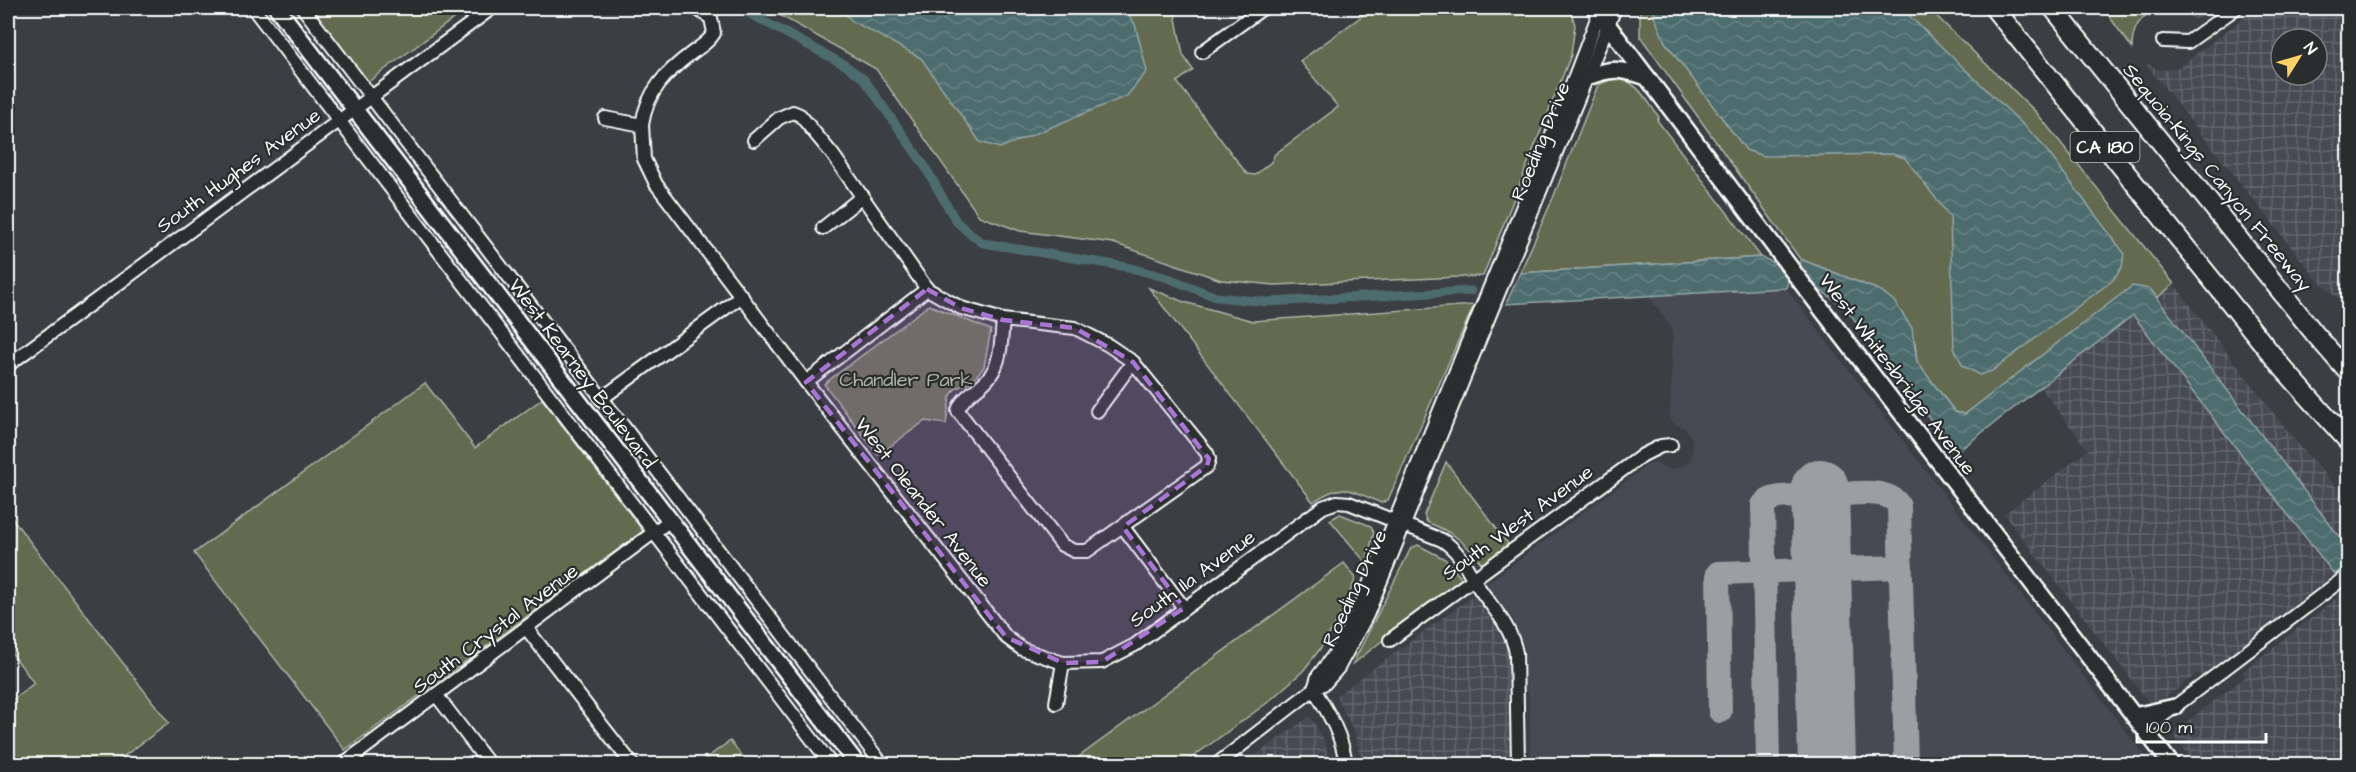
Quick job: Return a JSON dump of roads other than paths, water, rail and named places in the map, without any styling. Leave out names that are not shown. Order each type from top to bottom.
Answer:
[{"type":"highway","name":"CA 180","points":[[1994,8],[2281,366],[2349,441]]},
{"type":"highway","name":"Sequoia–Kings Canyon Freeway","points":[[2054,8],[2315,334],[2349,372]]},
{"type":"highway","points":[[2132,105],[2349,357]]},
{"type":"main road","name":"West Kearney Boulevard","points":[[277,8],[856,765]]},
{"type":"main road","name":"West Whitesbridge Avenue","points":[[1601,13],[1788,264],[2171,765]]},
{"type":"main road","points":[[1586,78],[1601,71],[1617,69],[1647,76]]},
{"type":"main road","points":[[2134,716],[2175,707]]},
{"type":"street","name":"West Kearney Boulevard","points":[[253,8],[831,765]]},
{"type":"street","name":"West Kearney Boulevard","points":[[303,8],[882,765]]},
{"type":"street","name":"South Hughes Avenue","points":[[8,365],[492,8]]},
{"type":"street","name":"West Oleander Avenue","points":[[696,8],[711,18],[715,29],[708,40],[672,68],[654,87],[647,102],[642,125],[644,159],[656,184],[998,629],[1022,649],[1063,663]]},
{"type":"street","points":[[1202,52],[1263,8]]},
{"type":"street","name":"Roeding Drive","points":[[1400,523],[1601,13],[1615,8]]},
{"type":"street","points":[[2163,41],[2187,42],[2236,8]]},
{"type":"street","name":"Roeding Drive","points":[[1314,689],[1318,676],[1348,632],[1400,523],[1586,78],[1601,13]]},
{"type":"street","points":[[754,140],[779,118],[793,112],[800,115],[863,196],[927,289],[961,308],[1003,320],[1074,328],[1108,345],[1133,362],[1207,453],[1209,459],[1207,466],[1087,551],[1074,551],[1062,545],[958,411],[960,402],[990,376],[1000,352],[1003,320]]},
{"type":"street","points":[[605,118],[642,125]]},
{"type":"street","points":[[824,228],[863,196]]},
{"type":"street","points":[[806,382],[927,289]]},
{"type":"street","points":[[601,399],[742,296]]},
{"type":"street","points":[[1097,411],[1133,362]]},
{"type":"street","name":"South West Avenue","points":[[1390,640],[1643,455],[1661,446],[1671,445]]},
{"type":"street","name":"South Ila Avenue","points":[[1063,663],[1101,663],[1135,645],[1323,507],[1337,502],[1348,503],[1400,523]]},
{"type":"street","name":"South Crystal Avenue","points":[[344,764],[669,521]]},
{"type":"street","points":[[1400,523],[1451,546],[1468,566],[1508,627],[1514,645],[1518,765]]},
{"type":"street","points":[[1123,526],[1184,608]]},
{"type":"street","points":[[2144,730],[2348,576]]},
{"type":"street","points":[[527,629],[632,765]]},
{"type":"street","points":[[1056,703],[1063,663]]},
{"type":"street","points":[[1217,765],[1314,689],[1334,723],[1344,751],[1346,765]]},
{"type":"street","points":[[437,696],[489,765]]},
{"type":"water","points":[[840,8],[1124,8],[1135,24],[1147,71],[1127,96],[1000,148],[980,142],[921,58],[852,21]]},
{"type":"water","points":[[1655,8],[1901,8],[2038,139],[2124,253],[2122,267],[2113,280],[1992,371],[1980,375],[1963,366],[1954,348],[1950,217],[1905,158],[1892,154],[1763,156],[1746,150],[1665,42],[1654,16]]},
{"type":"water","points":[[1761,257],[1779,265],[1789,278],[1786,288],[1506,304],[1520,273]]},
{"type":"water","points":[[1800,259],[1881,291],[1894,301],[1912,328],[1917,362],[1955,412],[1965,414],[2132,286],[2150,289],[2348,548],[2348,566],[2334,574],[2133,315],[1956,453],[1844,306],[1815,287],[1801,267]]},
{"type":"waterway","points":[[739,8],[845,65],[864,79],[924,165],[956,221],[983,243],[1127,267],[1168,278],[1216,297],[1267,302],[1471,291]]},
{"type":"park label","name":"Chandler Park","points":[[906,379]]}]
